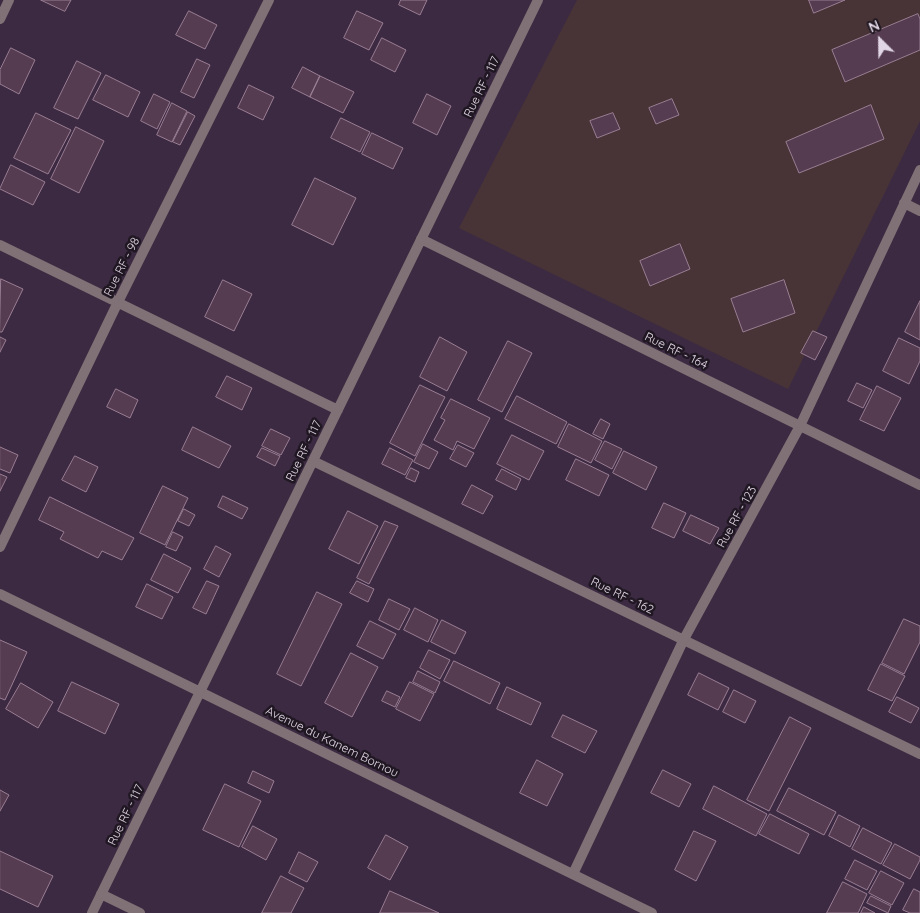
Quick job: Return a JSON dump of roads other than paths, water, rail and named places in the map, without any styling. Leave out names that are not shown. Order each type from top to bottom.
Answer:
[{"type":"street","points":[[0,19],[9,0]]},
{"type":"street","name":"Rue RF - 98","points":[[0,547],[118,302],[269,0]]},
{"type":"street","name":"Rue RF - 117","points":[[92,913],[538,0]]},
{"type":"street","name":"Rue RF - 123","points":[[573,874],[684,639],[800,426],[920,170]]},
{"type":"street","points":[[904,203],[920,211]]},
{"type":"street","name":"Rue RF - 164","points":[[421,239],[920,485]]},
{"type":"street","points":[[0,245],[338,410]]},
{"type":"street","name":"Rue RF - 162","points":[[313,461],[920,754]]},
{"type":"street","name":"Avenue du Kanem Bornou","points":[[0,594],[652,913]]},
{"type":"street","points":[[101,894],[140,913]]}]
